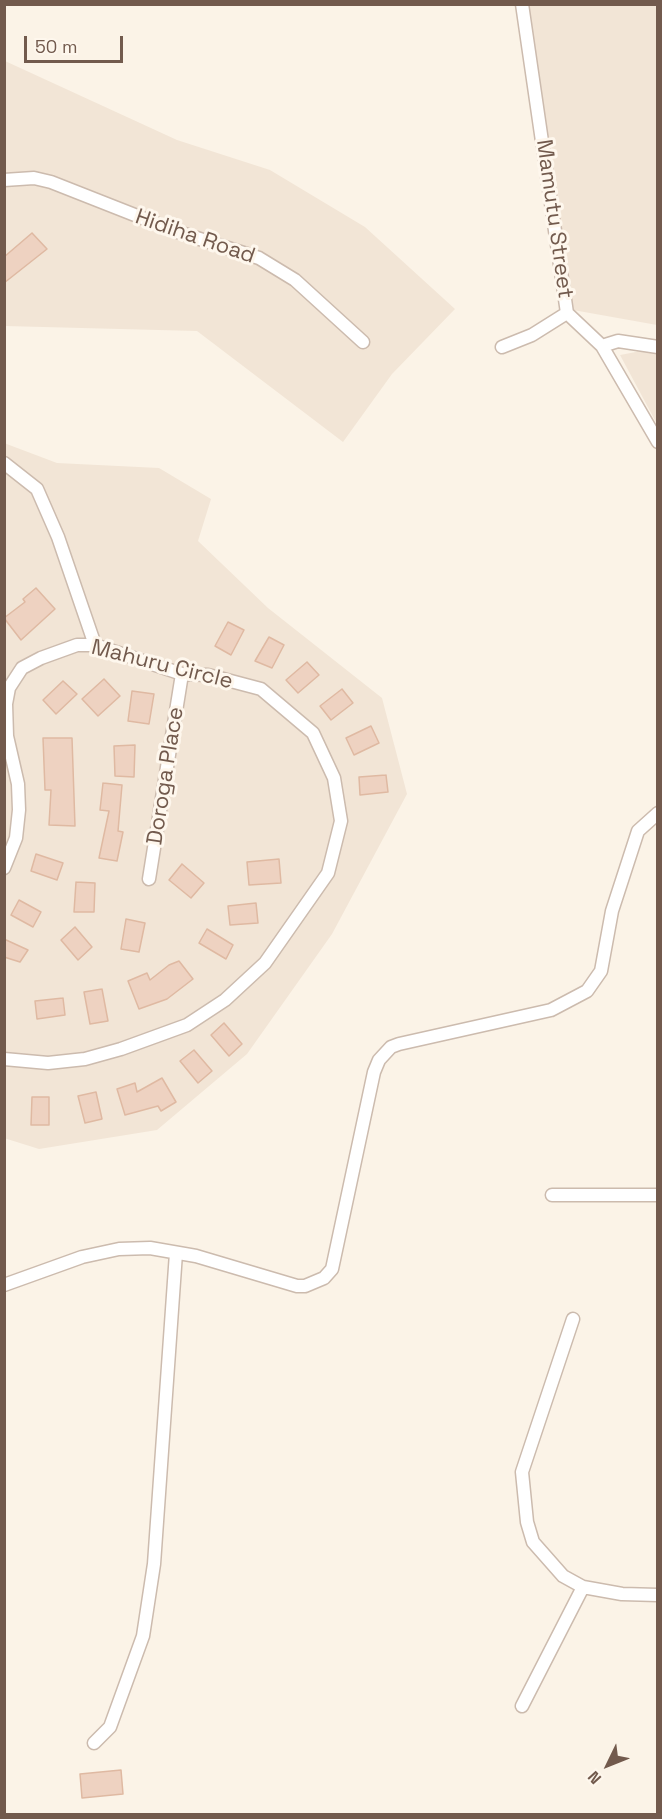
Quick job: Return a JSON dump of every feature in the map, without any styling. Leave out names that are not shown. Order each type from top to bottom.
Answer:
[{"type":"street","name":"Mamutu Street","points":[[522,4],[567,313],[602,346],[657,442]]},
{"type":"street","name":"Hidiha Road","points":[[4,180],[34,178],[51,182],[178,232],[259,258],[295,280],[363,342]]},
{"type":"street","points":[[502,348],[532,335],[567,313]]},
{"type":"street","points":[[602,346],[618,341],[657,347]]},
{"type":"street","points":[[4,463],[37,489],[58,537],[95,645]]},
{"type":"street","name":"Mahuru Circle","points":[[4,868],[16,838],[20,810],[18,784],[7,736],[6,704],[9,688],[22,668],[41,657],[77,645],[95,645],[182,674],[208,675],[261,689],[313,733],[334,778],[340,821],[328,873],[265,963],[225,1000],[187,1025],[121,1049],[85,1059],[48,1063],[4,1059]]},
{"type":"street","name":"Doroga Place","points":[[149,879],[182,674]]},
{"type":"street","points":[[4,1285],[82,1257],[119,1249],[150,1248],[232,1265],[297,1286],[316,1282],[332,1269],[374,1072],[379,1060],[390,1047],[399,1044],[551,1010],[587,991],[601,971],[612,911],[638,831],[657,813]]},
{"type":"street","points":[[552,1195],[657,1195]]},
{"type":"street","points":[[94,1743],[110,1728],[143,1636],[154,1564],[176,1253]]},
{"type":"street","points":[[573,1319],[522,1472],[527,1522],[533,1542],[563,1576],[583,1587],[622,1594],[657,1595]]},
{"type":"street","points":[[522,1706],[583,1587]]},
{"type":"shaded area","points":[[528,5],[657,5],[657,325],[573,310]]},
{"type":"shaded area","points":[[5,61],[177,140],[270,170],[365,227],[455,309],[392,374],[343,442],[197,331],[5,326]]},
{"type":"shaded area","points":[[657,348],[657,424],[620,355]]},
{"type":"shaded area","points":[[4,443],[57,463],[159,468],[211,499],[198,541],[268,608],[382,698],[407,794],[332,934],[247,1054],[157,1130],[39,1149],[4,1138]]},
{"type":"building","points":[[32,233],[47,249],[4,283],[4,257]]},
{"type":"building","points":[[36,588],[55,609],[21,640],[4,618],[25,602],[23,599]]},
{"type":"building","points":[[228,622],[244,630],[231,655],[215,646]]},
{"type":"building","points":[[269,637],[284,645],[272,668],[255,661]]},
{"type":"building","points":[[307,662],[319,675],[298,693],[286,680]]},
{"type":"building","points":[[104,679],[120,696],[98,716],[82,699]]},
{"type":"building","points":[[63,681],[77,694],[56,714],[43,700]]},
{"type":"building","points":[[342,689],[353,703],[331,720],[320,706]]},
{"type":"building","points":[[132,691],[154,694],[149,724],[128,721]]},
{"type":"building","points":[[371,726],[379,743],[354,755],[346,738]]},
{"type":"building","points":[[43,738],[72,738],[75,826],[49,825],[51,790],[45,790]]},
{"type":"building","points":[[135,745],[134,777],[115,776],[114,746]]},
{"type":"building","points":[[386,775],[388,792],[360,795],[359,777]]},
{"type":"building","points":[[103,783],[122,785],[118,831],[123,832],[117,861],[99,858],[109,811],[100,810]]},
{"type":"building","points":[[36,854],[63,863],[57,880],[31,871]]},
{"type":"building","points":[[279,859],[281,883],[249,885],[247,862]]},
{"type":"building","points":[[182,864],[204,883],[191,898],[169,880]]},
{"type":"building","points":[[76,882],[95,883],[94,912],[74,912]]},
{"type":"building","points":[[19,900],[41,912],[33,927],[11,915]]},
{"type":"building","points":[[256,903],[258,923],[230,925],[228,906]]},
{"type":"building","points":[[126,919],[145,923],[139,952],[121,949]]},
{"type":"building","points":[[75,927],[92,947],[78,960],[61,940]]},
{"type":"building","points":[[207,929],[233,945],[226,959],[199,943]]},
{"type":"building","points":[[4,939],[28,950],[20,962],[4,957]]},
{"type":"building","points":[[179,961],[193,979],[167,999],[139,1009],[128,981],[147,973],[150,980],[169,965]]},
{"type":"building","points":[[102,989],[108,1021],[90,1024],[84,992]]},
{"type":"building","points":[[63,998],[65,1015],[37,1019],[35,1001]]},
{"type":"building","points":[[224,1023],[242,1044],[229,1056],[211,1035]]},
{"type":"building","points":[[194,1050],[212,1071],[198,1083],[180,1061]]},
{"type":"building","points":[[162,1078],[176,1102],[161,1111],[158,1106],[125,1115],[117,1089],[135,1083],[137,1092]]},
{"type":"building","points":[[96,1092],[102,1119],[85,1123],[78,1096]]},
{"type":"building","points":[[32,1097],[49,1097],[49,1125],[31,1125]]},
{"type":"building","points":[[121,1770],[123,1794],[82,1798],[80,1774]]}]
